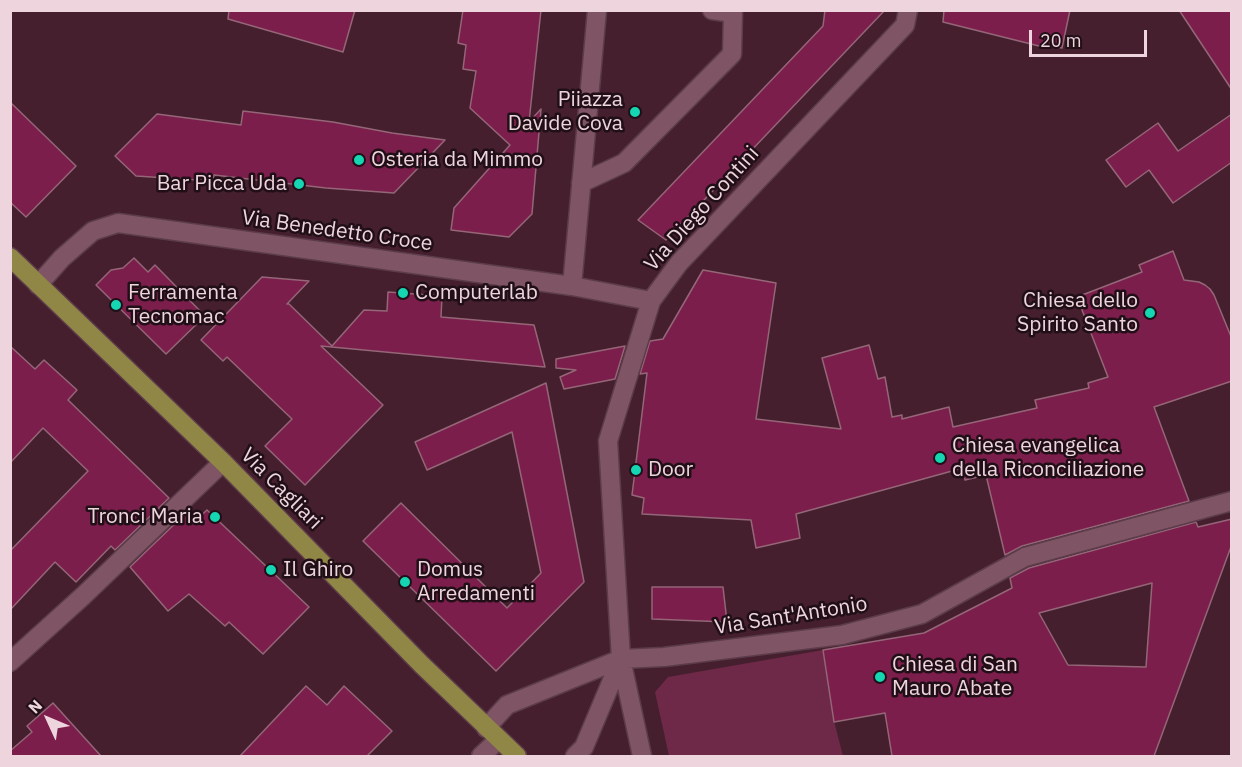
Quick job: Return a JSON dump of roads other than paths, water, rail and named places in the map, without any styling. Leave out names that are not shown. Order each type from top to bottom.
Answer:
[{"type":"main road","name":"Via Cagliari","points":[[10,257],[223,462],[517,756]]},
{"type":"street","points":[[572,286],[597,10]]},
{"type":"street","points":[[581,183],[624,163],[732,54],[733,14],[712,10]]},
{"type":"street","name":"Via Diego Contini","points":[[642,756],[621,659],[608,441],[651,301],[679,263],[905,25],[908,10]]},
{"type":"street","name":"Via Benedetto Croce","points":[[38,285],[62,258],[93,231],[118,223],[572,286],[651,301]]},
{"type":"street","points":[[10,662],[83,596],[223,462]]},
{"type":"street","name":"Via Sant'Antonio","points":[[480,756],[507,705],[621,659],[675,655],[842,635],[922,614],[1025,557],[1232,501]]},
{"type":"street","points":[[575,756],[584,747],[621,659]]},
{"type":"place","name":"Piiazza Davide Cova","points":[[635,112]]},
{"type":"place","name":"Osteria da Mimmo","points":[[359,160]]},
{"type":"place","name":"Bar Picca Uda","points":[[299,184]]},
{"type":"place","name":"Computerlab","points":[[403,293]]},
{"type":"place","name":"Ferramenta Tecnomac","points":[[116,305]]},
{"type":"place","name":"Chiesa dello Spirito Santo","points":[[1150,313]]},
{"type":"place","name":"Chiesa evangelica della Riconciliazione","points":[[940,458]]},
{"type":"place","name":"Door","points":[[636,470]]},
{"type":"place","name":"Tronci Maria","points":[[215,517]]},
{"type":"place","name":"Il Ghiro","points":[[271,570]]},
{"type":"place","name":"Domus Arredamenti","points":[[405,582]]},
{"type":"place","name":"Chiesa di San Mauro Abate","points":[[880,677]]}]
